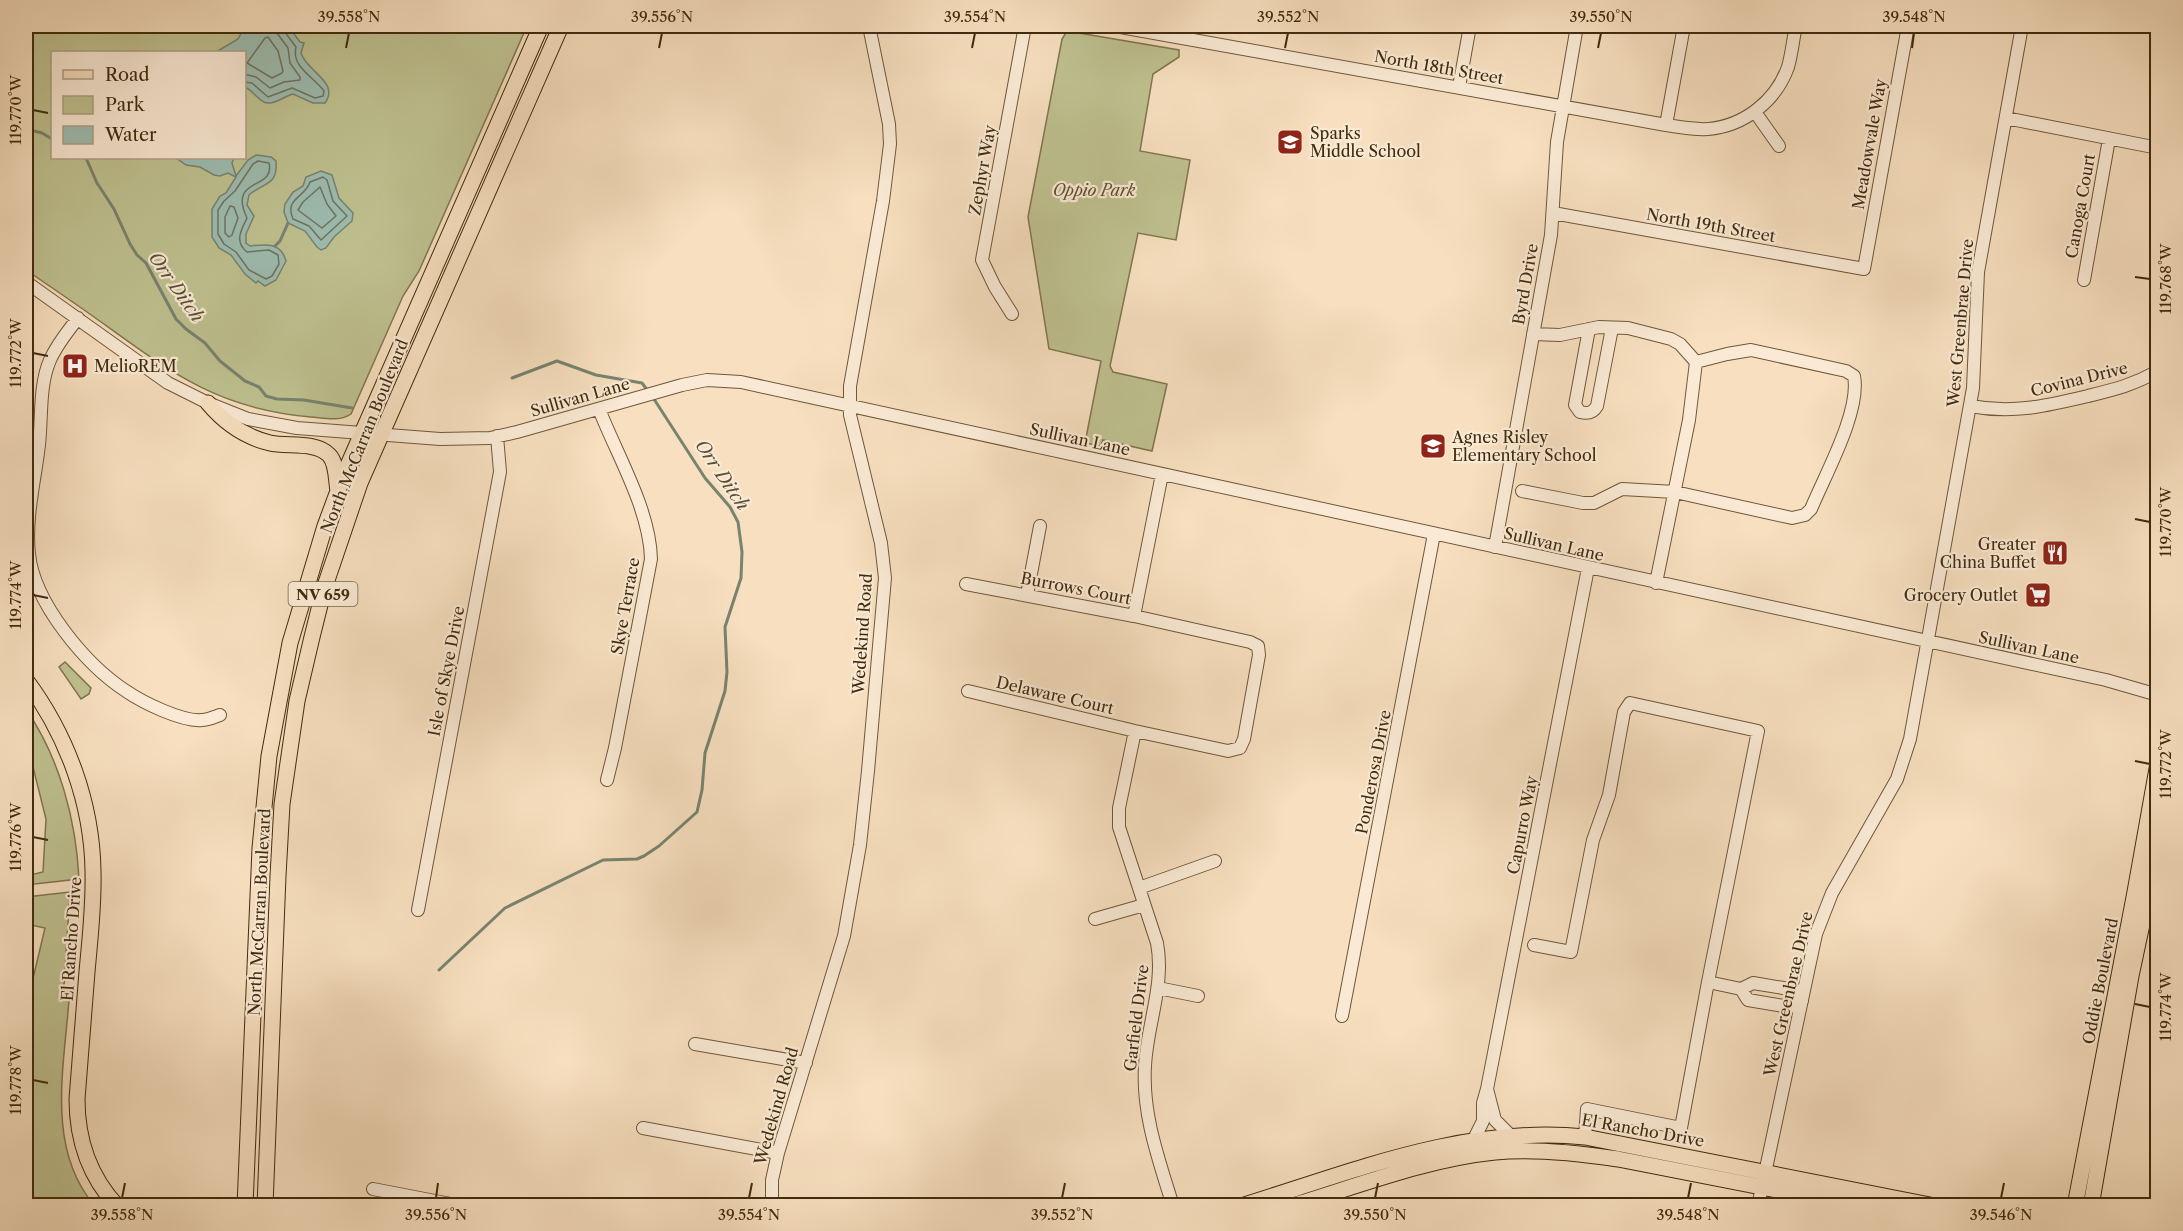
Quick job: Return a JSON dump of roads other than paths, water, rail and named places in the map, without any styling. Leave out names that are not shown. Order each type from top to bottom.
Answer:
[{"type":"main road","name":"North McCarran Boulevard","points":[[245,1206],[260,848],[270,756],[290,643],[325,526],[338,491],[541,26]]},
{"type":"main road","name":"North McCarran Boulevard","points":[[265,1206],[278,876],[286,769],[297,701],[324,589],[380,435],[561,26]]},
{"type":"main road","points":[[208,403],[224,420],[251,437],[270,443],[314,448],[326,452],[333,462],[338,491]]},
{"type":"main road","name":"El Rancho Drive","points":[[26,680],[61,738],[87,814],[94,894],[77,1118],[80,1136],[91,1169],[100,1185],[117,1206]]},
{"type":"main road","name":"Oddie Boulevard","points":[[2074,1201],[2135,892],[2157,763]]},
{"type":"main road","name":"Oddie Boulevard","points":[[2091,1206],[2131,976],[2157,849]]},
{"type":"main road","points":[[1497,1152],[1503,1145],[1528,1141],[1536,1135]]},
{"type":"main road","name":"El Rancho Drive","points":[[1241,1206],[1407,1153],[1473,1141],[1536,1135],[1585,1137],[1764,1179],[1859,1206]]},
{"type":"main road","name":"El Rancho Drive","points":[[1291,1206],[1435,1163],[1497,1152],[1583,1154],[1935,1206]]},
{"type":"main road","points":[[240,1206],[246,1187]]},
{"type":"street","name":"Wedekind Road","points":[[772,1206],[772,1180],[778,1153],[842,943],[854,886],[867,781],[885,578],[881,543],[852,425],[850,406],[850,386],[884,201],[890,144],[889,124],[868,26]]},
{"type":"street","name":"Zephyr Way","points":[[1012,314],[982,260],[1025,26]]},
{"type":"street","name":"North 18th Street","points":[[1115,26],[1146,28],[1693,129],[1708,129],[1736,122],[1755,112]]},
{"type":"street","points":[[1459,87],[1470,26]]},
{"type":"street","name":"Byrd Drive","points":[[1495,547],[1553,213],[1557,141],[1577,26]]},
{"type":"street","points":[[1666,124],[1684,26]]},
{"type":"street","points":[[1779,146],[1755,112],[1766,102],[1782,80],[1791,54],[1796,26]]},
{"type":"street","name":"Meadowvale Way","points":[[1864,269],[1908,26]]},
{"type":"street","name":"West Greenbrae Drive","points":[[1758,1206],[1813,946],[1824,912],[1891,791],[1910,739],[1970,406],[1976,358],[1975,302],[1978,272],[2022,26]]},
{"type":"street","points":[[2006,118],[2157,148]]},
{"type":"street","name":"Canoga Court","points":[[2084,280],[2109,139]]},
{"type":"street","name":"North 19th Street","points":[[1553,213],[1864,269]]},
{"type":"street","name":"Sullivan Lane","points":[[26,282],[155,374],[232,414],[265,423],[362,434],[440,439],[496,436],[682,385],[707,380],[723,380],[2115,682],[2157,695]]},
{"type":"street","points":[[78,318],[56,349],[45,375],[28,528],[32,572],[44,599],[70,638],[115,684],[142,700],[172,713],[202,720],[220,715]]},
{"type":"street","points":[[1589,329],[1575,405],[1580,412],[1586,414],[1597,406],[1612,328]]},
{"type":"street","points":[[1533,334],[1567,335],[1589,329],[1628,328],[1671,339],[1680,344],[1696,362],[1689,420],[1656,583]]},
{"type":"street","points":[[1522,491],[1583,503],[1594,503],[1622,489],[1675,492],[1792,518],[1805,516],[1811,509],[1844,431],[1854,400],[1856,386],[1854,376],[1837,368],[1751,350],[1696,362]]},
{"type":"street","name":"Covina Drive","points":[[1970,406],[1990,410],[2036,409],[2135,384],[2157,371]]},
{"type":"street","name":"Skye Terrace","points":[[599,409],[643,513],[649,532],[651,552],[607,780]]},
{"type":"street","name":"Isle of Skye Drive","points":[[418,910],[500,471],[496,436]]},
{"type":"street","points":[[1134,616],[1162,474]]},
{"type":"street","points":[[1027,595],[1040,526]]},
{"type":"street","name":"Ponderosa Drive","points":[[1342,1016],[1434,534]]},
{"type":"street","name":"Capurro Way","points":[[1473,1141],[1483,1121],[1483,1103],[1488,1089],[1588,568]]},
{"type":"street","name":"Burrows Court","points":[[966,584],[1134,616],[1250,642],[1258,646],[1259,655],[1244,739],[1240,748],[1228,751],[1135,731]]},
{"type":"street","name":"Delaware Court","points":[[968,691],[1135,731]]},
{"type":"street","points":[[1534,945],[1571,952],[1593,840],[1609,795],[1624,712],[1630,703],[1758,731],[1681,1128],[1587,1108],[1585,1137]]},
{"type":"street","name":"Garfield Drive","points":[[1135,731],[1119,816],[1120,835],[1157,943],[1160,960],[1144,1085],[1149,1124],[1173,1206]]},
{"type":"street","points":[[1138,888],[1215,861]]},
{"type":"street","points":[[1095,920],[1144,905]]},
{"type":"street","points":[[1708,982],[1741,989],[1753,983],[1795,990],[1802,1001],[1790,1007],[1748,1000],[1741,989]]},
{"type":"street","points":[[1158,988],[1198,996]]},
{"type":"street","points":[[695,1044],[806,1063]]},
{"type":"street","name":"Capurro Way","points":[[1488,1089],[1495,1120],[1510,1136]]},
{"type":"street","points":[[643,1128],[778,1153]]},
{"type":"street","points":[[373,1189],[461,1206]]},
{"type":"water","points":[[245,26],[288,26],[300,42],[304,43],[301,53],[304,60],[326,83],[329,96],[325,103],[313,103],[293,94],[269,103],[260,99],[246,88],[246,51],[218,51],[238,39]]},
{"type":"water","points":[[256,155],[271,157],[276,161],[275,175],[269,182],[249,195],[247,205],[254,216],[246,234],[246,243],[250,246],[277,247],[286,261],[276,280],[265,286],[258,281],[256,283],[245,274],[231,255],[219,248],[212,237],[212,209],[236,177],[228,173],[220,176],[214,175],[200,167],[186,165],[177,159],[234,159],[232,163],[236,176],[248,160]]},
{"type":"water","points":[[321,171],[332,175],[339,198],[353,213],[352,221],[334,237],[326,248],[321,250],[305,231],[288,223],[284,212],[285,204],[293,192],[303,186],[306,177]]},
{"type":"waterway","name":"Orr Ditch","points":[[26,129],[42,133],[51,138]]},
{"type":"waterway","name":"Orr Ditch","points":[[86,159],[130,244],[146,263],[176,319],[205,343],[220,361],[245,381],[259,387],[266,396],[352,408]]},
{"type":"waterway","points":[[275,246],[280,241],[288,223]]},
{"type":"waterway","name":"Orr Ditch","points":[[512,378],[557,361],[596,375],[642,383],[648,391]]},
{"type":"waterway","name":"Orr Ditch","points":[[439,970],[505,908],[603,860],[637,859],[644,856],[659,846],[697,812],[702,790],[705,753],[725,691],[727,672],[725,627],[741,578],[742,552],[738,522],[730,507],[705,478],[652,396]]},
{"type":"place","name":"Sparks Middle School","points":[[1290,142]]},
{"type":"place","name":"MelioREM","points":[[75,366]]},
{"type":"place","name":"Agnes Risley Elementary School","points":[[1433,446]]},
{"type":"place","name":"Greater China Buffet","points":[[2055,553]]},
{"type":"place","name":"Grocery Outlet","points":[[2038,595]]},
{"type":"park label","name":"Oppio Park","points":[[1094,190]]}]
